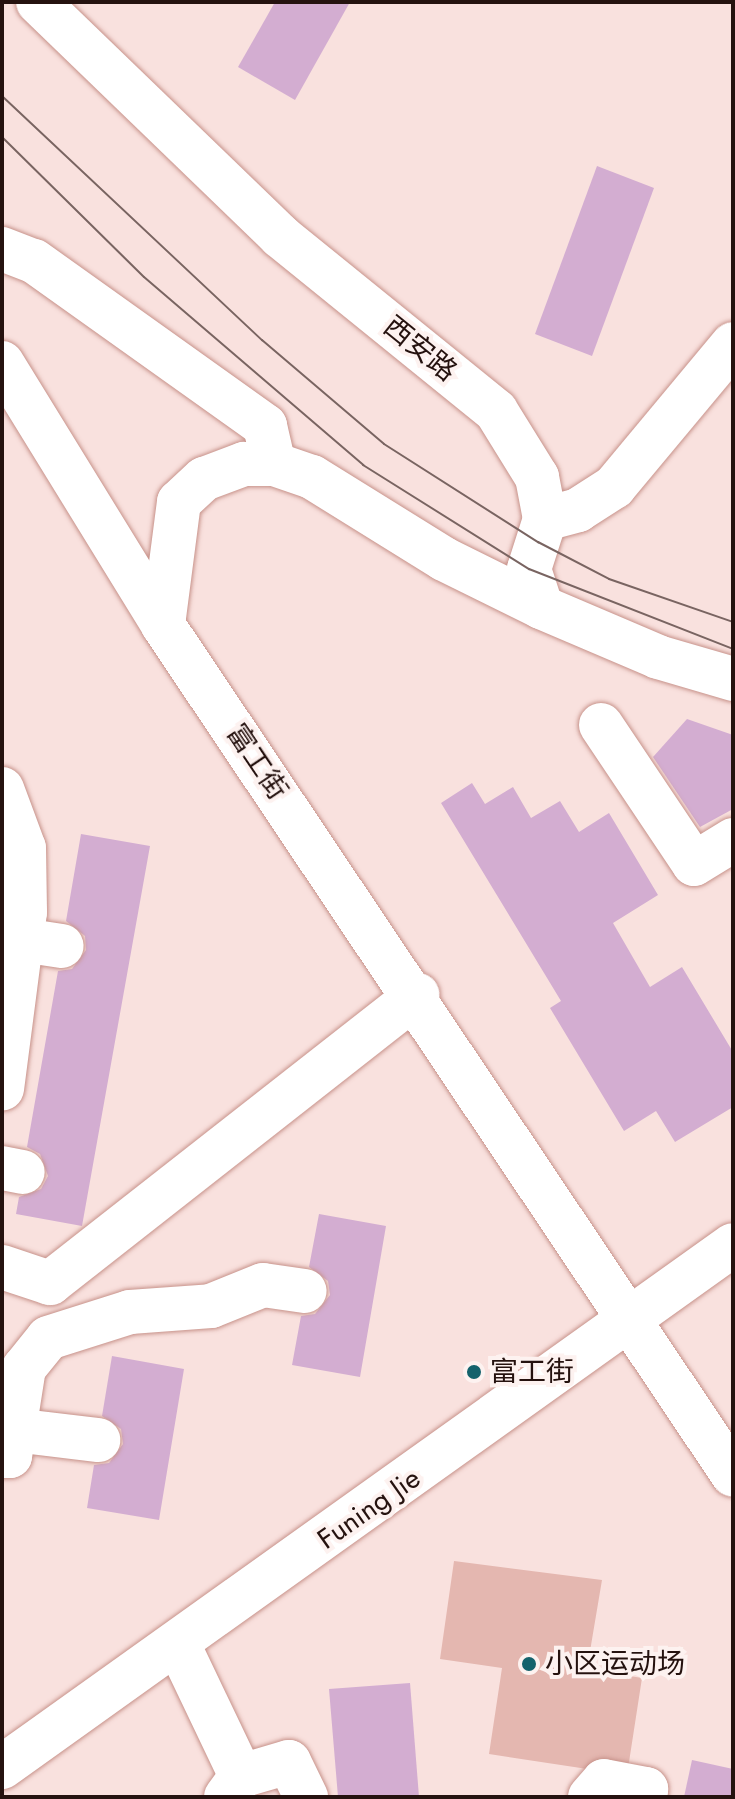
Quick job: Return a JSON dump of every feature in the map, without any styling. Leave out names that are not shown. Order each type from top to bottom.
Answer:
[{"type":"street","name":"西安路","points":[[47,7],[280,236],[496,411],[537,477],[545,519],[529,569],[541,607]]},
{"type":"street","points":[[2,249],[34,261],[265,426],[274,464]]},
{"type":"street","points":[[545,519],[578,510],[614,487],[733,344]]},
{"type":"street","name":"富工街","points":[[2,363],[163,625],[417,995],[629,1323],[733,1475]]},
{"type":"street","points":[[163,625],[179,502],[204,479],[244,464],[274,464],[312,477],[444,559],[541,607],[658,657],[733,679]]},
{"type":"street","points":[[601,725],[694,864],[733,840]]},
{"type":"street","points":[[2,789],[24,848],[42,943],[18,1064]]},
{"type":"street","points":[[2,1267],[50,1283],[417,995]]},
{"type":"street","name":"Funing Jie","points":[[2,1767],[629,1323],[733,1245]]},
{"type":"street","points":[[98,1440],[8,1443],[24,1368],[48,1338],[130,1312],[211,1306],[263,1285],[305,1291]]},
{"type":"street","points":[[178,1644],[233,1787],[289,1762],[306,1797]]},
{"type":"street","points":[[590,1797],[604,1781],[646,1789],[645,1797]]},
{"type":"shaded area","name":"小区运动场","points":[[454,1561],[602,1580],[587,1669],[642,1678],[627,1775],[489,1754],[502,1668],[440,1659]]},
{"type":"building","points":[[275,2],[350,2],[295,100],[238,67]]},
{"type":"building","points":[[597,166],[654,188],[592,356],[535,334]]},
{"type":"building","points":[[687,719],[733,735],[733,809],[700,827],[653,757]]},
{"type":"building","points":[[472,783],[485,804],[513,787],[531,818],[560,801],[579,832],[609,813],[658,895],[613,923],[650,987],[682,967],[733,1052],[733,1107],[675,1142],[656,1111],[624,1131],[550,1008],[561,1001],[441,803]]},
{"type":"building","points":[[81,834],[150,846],[82,1226],[16,1214],[19,1197],[41,1189],[48,1176],[40,1154],[27,1147],[58,971],[72,969],[86,950],[85,936],[66,921]]},
{"type":"building","points":[[319,1214],[386,1226],[360,1377],[292,1365],[301,1316],[315,1314],[330,1295],[328,1281],[309,1267]]},
{"type":"building","points":[[112,1356],[184,1369],[159,1520],[87,1508],[94,1465],[109,1463],[123,1444],[121,1429],[102,1416]]},
{"type":"building","points":[[410,1683],[419,1797],[338,1797],[329,1689]]},
{"type":"building","points":[[692,1760],[733,1769],[733,1797],[684,1797]]},
{"type":"tram line","points":[[2,96],[262,340],[384,444],[538,542],[609,579],[733,622]]},
{"type":"tram line","points":[[2,137],[144,277],[363,465],[529,569],[733,649]]},
{"type":"place","name":"富工街","points":[[474,1372]]},
{"type":"place","name":"小区运动场","points":[[529,1664]]}]
